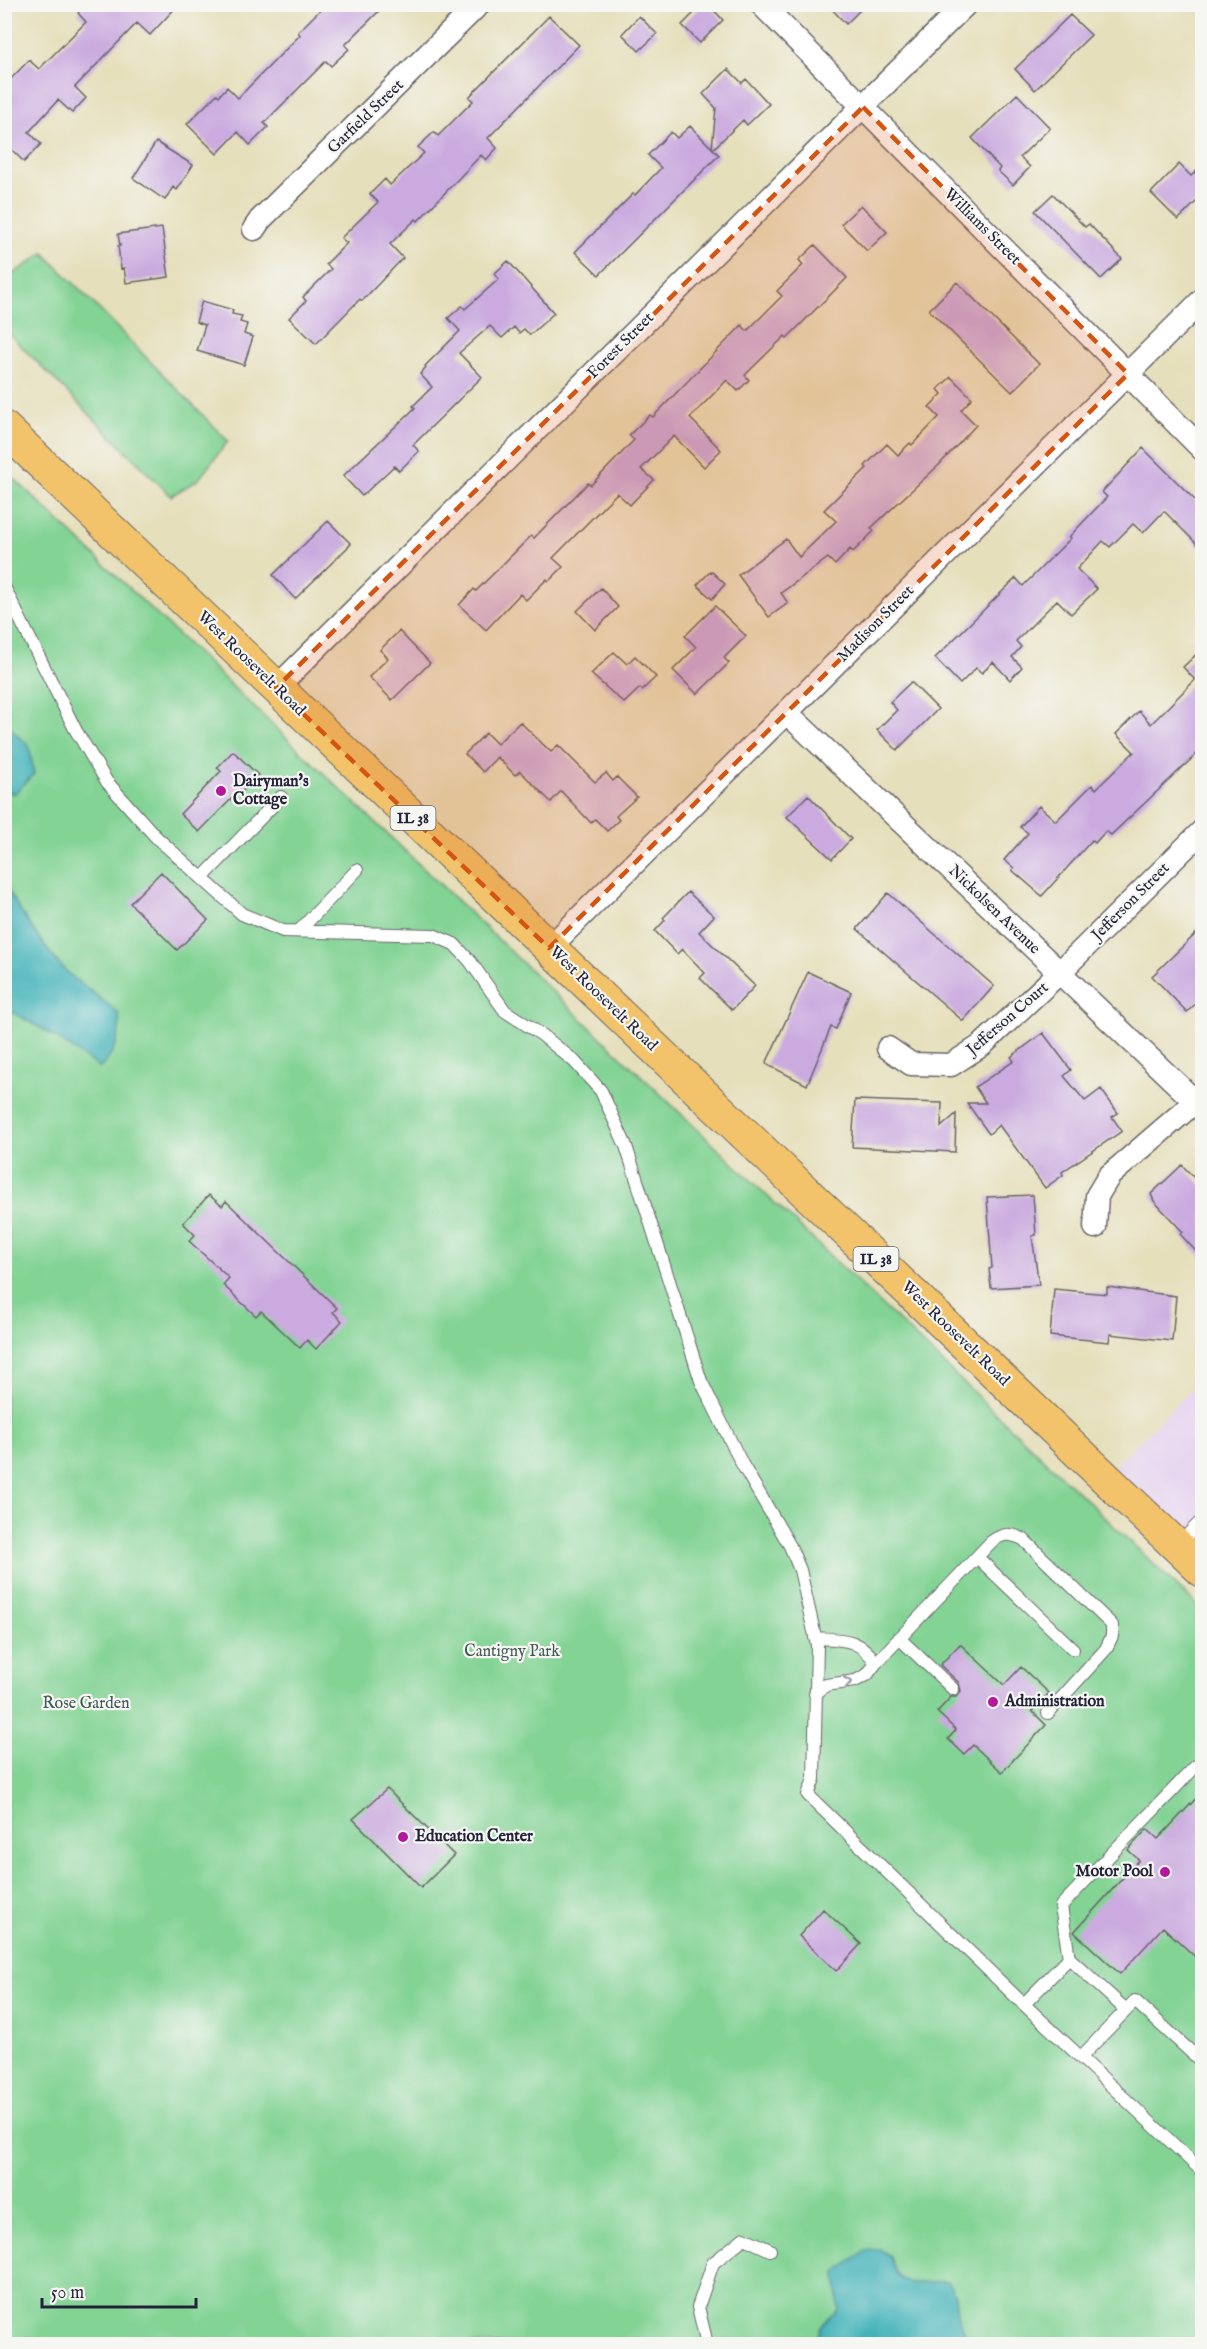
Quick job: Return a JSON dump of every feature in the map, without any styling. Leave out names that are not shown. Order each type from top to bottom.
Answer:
[{"type":"main road","name":"West Roosevelt Road","points":[[4,428],[1203,1570]]},
{"type":"street","name":"Garfield Street","points":[[254,229],[260,220],[479,4]]},
{"type":"street","name":"Williams Street","points":[[761,4],[1203,449]]},
{"type":"street","name":"Forest Street","points":[[276,688],[966,4]]},
{"type":"street","name":"Madison Street","points":[[549,948],[1203,300]]},
{"type":"street","name":"Nickolsen Avenue","points":[[787,713],[1199,1104]]},
{"type":"street","name":"Jefferson Street","points":[[1060,972],[1203,831]]},
{"type":"street","name":"Jefferson Court","points":[[888,1048],[911,1064],[951,1065],[982,1045],[1060,972]]},
{"type":"street","points":[[1095,1227],[1097,1196],[1109,1176],[1199,1104]]},
{"type":"lane","points":[[4,587],[75,729],[107,782],[156,837],[242,914],[283,931],[433,935],[454,944],[470,961],[504,1011],[542,1035],[574,1061],[600,1091],[626,1146],[700,1381],[742,1464],[790,1546],[800,1570],[815,1638],[814,1779],[808,1795],[1024,2004],[1203,2171]]},
{"type":"lane","points":[[202,878],[282,797]]},
{"type":"lane","points":[[299,931],[357,870]]},
{"type":"lane","points":[[1177,1546],[1203,1520]]},
{"type":"lane","points":[[815,1694],[826,1685],[855,1681],[867,1675],[899,1638],[991,1542],[1003,1534],[1013,1534],[1023,1539],[1112,1625],[1112,1636],[1106,1649],[1048,1713]]},
{"type":"lane","points":[[977,1557],[1073,1649]]},
{"type":"lane","points":[[815,1638],[836,1639],[861,1645],[876,1663]]},
{"type":"lane","points":[[899,1638],[953,1689]]},
{"type":"lane","points":[[1126,2010],[1070,1958],[1061,1906],[1196,1766]]},
{"type":"lane","points":[[1024,2004],[1070,1958]]},
{"type":"lane","points":[[1081,2057],[1136,2001],[1203,2062]]},
{"type":"lane","points":[[707,2344],[698,2307],[713,2263],[744,2238],[770,2250]]},
{"type":"highlighted area","points":[[863,107],[1128,374],[549,948],[276,688]]},
{"type":"shaded area","points":[[1202,1379],[1202,1548],[1114,1466]]},
{"type":"green space","points":[[44,253],[228,441],[199,479],[171,496],[5,330],[5,285],[10,276]]},
{"type":"green space","name":"Cantigny Park","points":[[4,469],[1202,1610],[1202,2344],[5,2344]]},
{"type":"water","points":[[5,723],[29,746],[34,774],[14,794],[5,791]]},
{"type":"water","points":[[4,884],[32,928],[64,969],[119,1014],[119,1029],[114,1050],[100,1068],[46,1031],[5,1008]]},
{"type":"water","points":[[879,2249],[890,2256],[894,2269],[905,2281],[911,2283],[947,2282],[954,2293],[958,2317],[967,2336],[968,2344],[816,2344],[821,2326],[839,2310],[836,2273],[865,2251]]},
{"type":"building","points":[[86,4],[179,4],[150,35],[137,23],[75,87],[86,98],[72,113],[58,100],[29,132],[41,144],[24,162],[4,142],[4,86],[29,60],[39,69],[86,22],[78,13]]},
{"type":"building","points":[[326,4],[386,4],[345,45],[349,49],[331,66],[326,61],[264,123],[268,127],[250,145],[238,132],[217,154],[187,124],[227,87],[238,98],[300,35],[298,32]]},
{"type":"building","points":[[703,4],[708,4],[723,20],[700,43],[682,25]]},
{"type":"building","points":[[827,4],[866,4],[846,24]]},
{"type":"building","points":[[1070,15],[1091,35],[1035,90],[1015,69]]},
{"type":"building","points":[[549,16],[579,45],[488,138],[497,148],[486,160],[481,155],[418,221],[416,219],[390,244],[403,258],[316,344],[289,318],[306,301],[303,297],[331,269],[326,264],[347,243],[341,238],[378,202],[370,194],[385,179],[390,185],[424,153],[418,147],[434,132],[438,136],[473,101],[469,97]]},
{"type":"building","points":[[639,16],[657,34],[639,51],[622,34]]},
{"type":"building","points":[[728,69],[742,83],[746,79],[769,104],[747,125],[743,120],[713,149],[719,155],[599,275],[575,252],[661,168],[648,155],[671,132],[677,138],[690,126],[712,148],[716,108],[703,94]]},
{"type":"building","points":[[1017,94],[1050,128],[1020,157],[1030,167],[1013,185],[998,171],[1000,168],[972,138]]},
{"type":"building","points":[[156,142],[193,165],[177,190],[173,187],[165,200],[133,178]]},
{"type":"building","points":[[1179,164],[1191,176],[1203,165],[1203,195],[1178,220],[1151,193]]},
{"type":"building","points":[[1053,194],[1085,227],[1089,224],[1122,259],[1101,279],[1035,211]]},
{"type":"building","points":[[861,205],[887,232],[867,251],[841,224]]},
{"type":"building","points":[[162,228],[169,277],[126,283],[124,268],[121,269],[118,234]]},
{"type":"building","points":[[815,245],[847,278],[787,338],[785,336],[745,375],[749,380],[738,391],[727,380],[690,418],[721,450],[704,467],[674,436],[641,469],[654,480],[630,505],[617,493],[553,558],[563,567],[526,600],[520,594],[486,630],[459,605],[531,536],[534,538],[588,483],[591,485],[634,440],[629,435],[650,415],[653,417],[742,325],[747,331],[782,296],[777,291],[803,265],[799,260]]},
{"type":"building","points":[[508,261],[554,313],[530,335],[524,329],[519,333],[514,327],[502,338],[490,326],[459,353],[482,377],[413,445],[419,451],[399,471],[394,466],[362,496],[343,476],[415,408],[413,406],[432,387],[420,374],[460,331],[448,318],[462,306],[465,309],[499,279],[494,274]]},
{"type":"building","points":[[957,282],[1039,364],[1012,392],[929,310]]},
{"type":"building","points":[[202,301],[233,310],[232,314],[242,316],[240,322],[247,324],[244,334],[253,337],[244,365],[197,351],[205,325],[196,322]]},
{"type":"building","points":[[951,377],[972,398],[961,410],[976,425],[940,464],[871,528],[874,531],[853,552],[850,549],[835,565],[828,558],[781,593],[788,603],[769,617],[738,575],[786,539],[799,557],[836,521],[824,510],[867,468],[865,466],[887,444],[898,455],[910,443],[912,445],[939,417],[929,407],[942,394],[938,389]]},
{"type":"building","points":[[1143,448],[1203,508],[1203,550],[1164,511],[1143,533],[1133,524],[1110,547],[1103,541],[1077,569],[1097,589],[1071,614],[1057,600],[1016,641],[1021,647],[1012,657],[1022,667],[1010,680],[993,662],[982,673],[976,668],[960,684],[935,658],[1016,578],[1023,586],[1071,538],[1069,537],[1107,497],[1102,492]]},
{"type":"building","points":[[328,521],[351,544],[295,599],[273,575]]},
{"type":"building","points":[[711,571],[725,584],[712,599],[697,585]]},
{"type":"building","points":[[601,588],[618,607],[595,630],[577,611]]},
{"type":"building","points":[[715,606],[746,636],[724,658],[729,663],[697,694],[673,670],[696,647],[685,636]]},
{"type":"building","points":[[399,631],[430,663],[392,700],[369,677],[388,658],[380,650]]},
{"type":"building","points":[[1203,648],[1203,748],[1111,835],[1106,831],[1095,843],[1092,840],[1042,896],[1004,860],[1028,833],[1020,827],[1039,806],[1056,821],[1092,785],[1096,789],[1134,752],[1116,734],[1139,711],[1151,724],[1195,680],[1183,667]]},
{"type":"building","points":[[614,652],[627,664],[635,656],[656,677],[624,703],[591,674]]},
{"type":"building","points":[[911,682],[938,709],[897,750],[877,730],[897,710],[890,702]]},
{"type":"building","points":[[520,722],[551,752],[558,745],[595,782],[606,773],[613,781],[617,777],[637,797],[616,816],[619,820],[607,831],[595,819],[591,823],[561,791],[551,802],[520,771],[515,775],[497,757],[483,772],[465,754],[486,733],[497,744]]},
{"type":"building","name":"Dairyman's Cottage","points":[[233,751],[258,775],[199,832],[180,814],[221,771],[217,768]]},
{"type":"building","points":[[808,795],[851,839],[832,859],[787,817]]},
{"type":"building","points":[[161,872],[208,920],[177,950],[130,903]]},
{"type":"building","points":[[688,892],[714,916],[699,932],[755,986],[732,1010],[700,978],[705,973],[682,949],[677,954],[655,931],[665,920],[663,918]]},
{"type":"building","points":[[888,893],[994,986],[963,1021],[857,929]]},
{"type":"building","points":[[1203,927],[1203,997],[1187,1012],[1152,976]]},
{"type":"building","points":[[808,972],[851,992],[836,1029],[831,1027],[807,1085],[766,1064]]},
{"type":"building","points":[[1043,1033],[1071,1070],[1064,1076],[1085,1101],[1101,1089],[1118,1113],[1112,1117],[1122,1131],[1062,1172],[1063,1175],[1045,1188],[999,1125],[989,1134],[967,1103],[986,1103],[975,1087],[1014,1061],[1011,1057]]},
{"type":"building","points":[[855,1100],[942,1103],[941,1127],[956,1114],[955,1152],[852,1147]]},
{"type":"building","points":[[1182,1165],[1203,1187],[1203,1259],[1180,1234],[1183,1232],[1154,1201],[1151,1194]]},
{"type":"building","points":[[209,1195],[222,1206],[226,1201],[337,1308],[333,1312],[342,1321],[316,1349],[307,1340],[300,1348],[261,1311],[256,1316],[223,1285],[229,1278],[189,1241],[195,1235],[183,1223]]},
{"type":"building","points":[[1033,1195],[1036,1235],[1032,1236],[1039,1285],[991,1288],[989,1269],[992,1268],[987,1197]]},
{"type":"building","points":[[1107,1287],[1176,1296],[1172,1341],[1110,1334],[1109,1342],[1050,1336],[1054,1289],[1107,1294]]},
{"type":"building","name":"Administration","points":[[960,1644],[1004,1685],[1021,1667],[1049,1693],[1032,1711],[1046,1725],[1002,1772],[973,1745],[964,1754],[948,1739],[956,1730],[937,1712],[951,1697],[956,1697],[961,1691],[959,1683],[940,1665]]},
{"type":"building","name":"Education Center","points":[[387,1789],[454,1855],[421,1888],[353,1819]]},
{"type":"building","name":"Motor Pool","points":[[1203,1791],[1203,1964],[1163,1927],[1120,1974],[1074,1932],[1139,1860],[1128,1850],[1147,1829],[1158,1839]]},
{"type":"building","points":[[823,1909],[861,1944],[836,1971],[799,1936]]},
{"type":"place","name":"Dairyman's Cottage","points":[[221,791]]},
{"type":"place","name":"Administration","points":[[993,1702]]},
{"type":"place","name":"Education Center","points":[[403,1837]]},
{"type":"place","name":"Motor Pool","points":[[1165,1872]]},
{"type":"park label","name":"Rose Garden","points":[[86,1704]]}]
